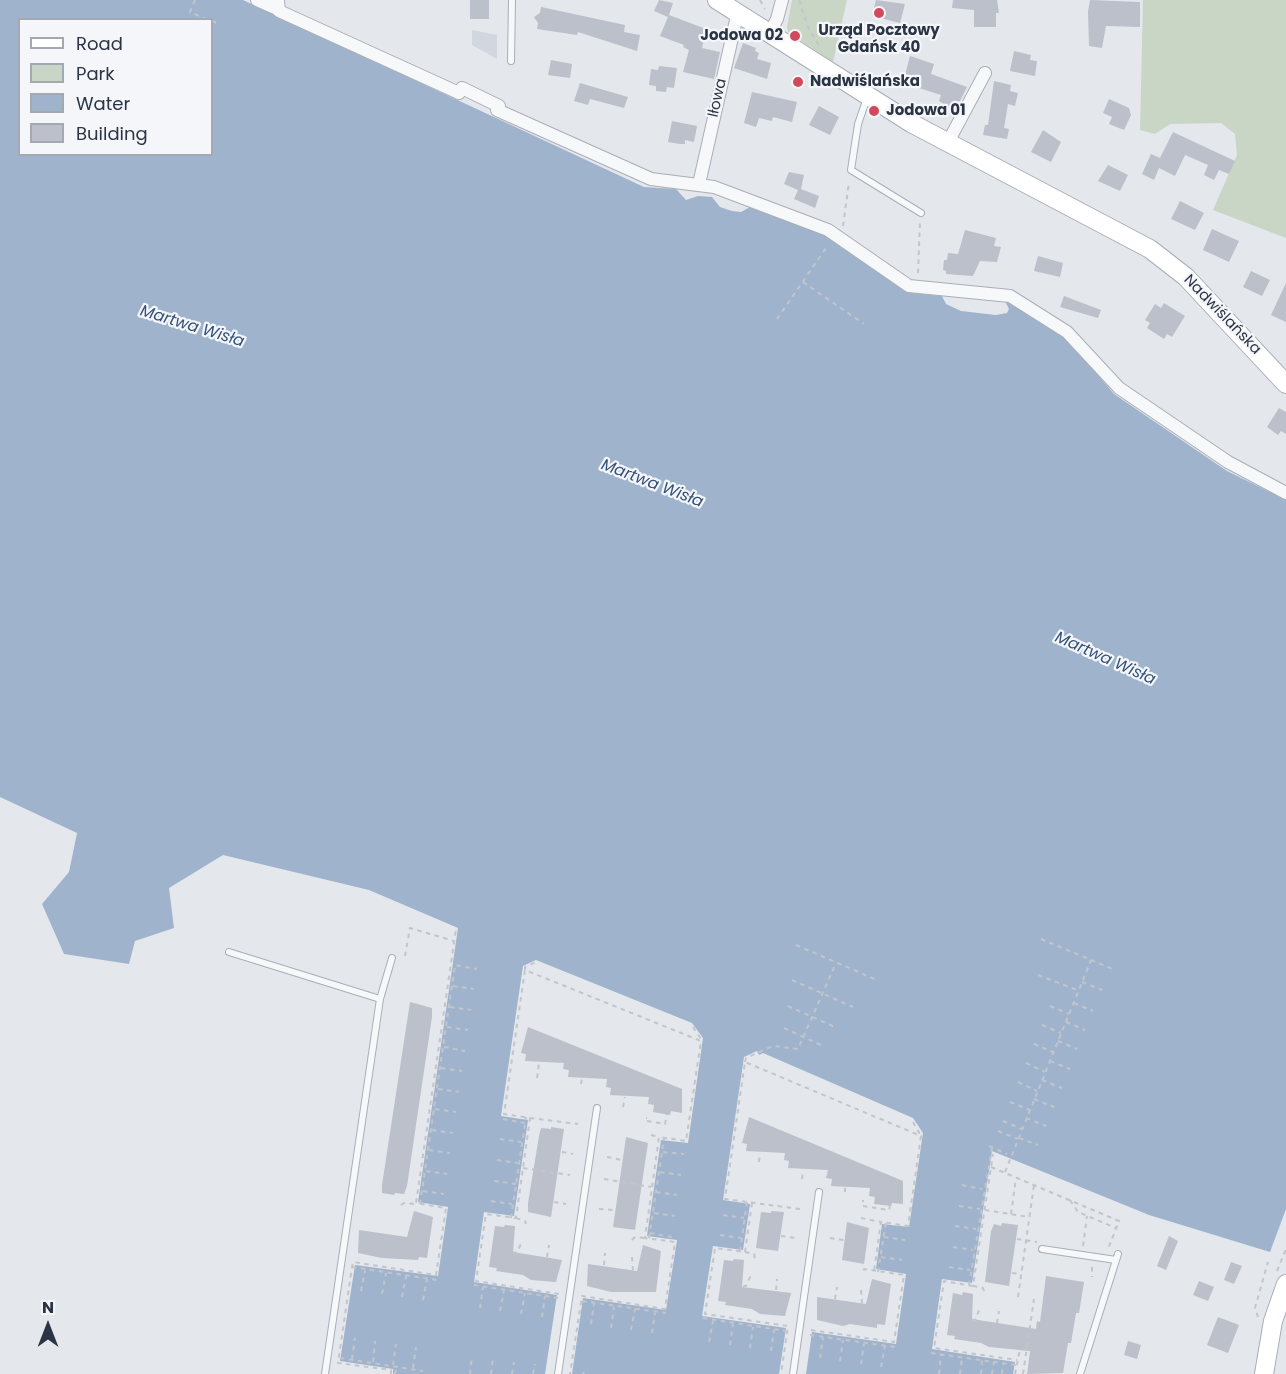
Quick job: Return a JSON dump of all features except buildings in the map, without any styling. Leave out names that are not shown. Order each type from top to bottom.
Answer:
[{"type":"street","points":[[257,0],[276,4],[279,11],[459,93],[462,88],[500,106],[497,110],[651,179],[714,187],[836,235],[914,287],[1010,296],[1067,332],[1119,388],[1228,462],[1286,493]]},
{"type":"street","name":"Nadwiślańska","points":[[717,0],[740,13],[769,23],[868,97],[947,144],[1114,228],[1162,257],[1213,304],[1286,384]]},
{"type":"street","points":[[769,23],[777,19],[782,0]]},
{"type":"street","name":"Iłowa","points":[[699,184],[736,20],[740,13]]},
{"type":"street","points":[[947,144],[986,73]]},
{"type":"street","points":[[1264,1374],[1269,1338],[1283,1292]]},
{"type":"lane","points":[[512,0],[512,61]]},
{"type":"lane","points":[[868,97],[858,124],[851,170],[921,213]]},
{"type":"lane","points":[[229,952],[380,999]]},
{"type":"lane","points":[[325,1374],[380,999],[392,958]]},
{"type":"lane","points":[[558,1374],[597,1108]]},
{"type":"lane","points":[[793,1374],[819,1192]]},
{"type":"lane","points":[[1042,1246],[1117,1257],[1080,1374]]},
{"type":"path","points":[[195,0],[190,12],[205,18]]},
{"type":"path","points":[[760,0],[769,23]]},
{"type":"path","points":[[799,0],[808,27],[819,46]]},
{"type":"path","points":[[213,21],[219,24]]},
{"type":"path","points":[[777,319],[844,225],[851,170]]},
{"type":"path","points":[[914,287],[920,264],[921,213]]},
{"type":"path","points":[[803,282],[864,324]]},
{"type":"path","points":[[405,956],[410,928],[454,941]]},
{"type":"path","points":[[416,1203],[456,929]]},
{"type":"path","points":[[1041,939],[1115,970]]},
{"type":"path","points":[[796,945],[877,980]]},
{"type":"path","points":[[1006,1170],[1091,960]]},
{"type":"path","points":[[525,1120],[504,1114],[525,967],[536,962]]},
{"type":"path","points":[[800,1209],[725,1199],[745,1062],[746,1058],[773,1046],[798,1049],[836,963]]},
{"type":"path","points":[[420,1203],[455,965],[477,969]]},
{"type":"path","points":[[525,970],[701,1041]]},
{"type":"path","points":[[1038,975],[1079,990]]},
{"type":"path","points":[[792,980],[854,1007]]},
{"type":"path","points":[[1082,982],[1102,990]]},
{"type":"path","points":[[452,986],[474,989]]},
{"type":"path","points":[[1074,1003],[1094,1011]]},
{"type":"path","points":[[788,1006],[837,1028]]},
{"type":"path","points":[[1050,1006],[1069,1014]]},
{"type":"path","points":[[449,1007],[471,1010]]},
{"type":"path","points":[[1066,1022],[1085,1030]]},
{"type":"path","points":[[1042,1025],[1061,1033]]},
{"type":"path","points":[[446,1027],[468,1030]]},
{"type":"path","points":[[651,1135],[686,1141],[701,1041],[693,1027]]},
{"type":"path","points":[[784,1028],[823,1046]]},
{"type":"path","points":[[1058,1041],[1077,1049]]},
{"type":"path","points":[[1034,1044],[1053,1052]]},
{"type":"path","points":[[443,1047],[465,1051]]},
{"type":"path","points":[[1050,1060],[1070,1069]]},
{"type":"path","points":[[745,1062],[921,1136]]},
{"type":"path","points":[[537,1078],[539,1063]]},
{"type":"path","points":[[1026,1063],[1046,1072]]},
{"type":"path","points":[[440,1068],[462,1071]]},
{"type":"path","points":[[581,1084],[582,1079]]},
{"type":"path","points":[[1042,1080],[1062,1088]]},
{"type":"path","points":[[1018,1082],[1038,1091]]},
{"type":"path","points":[[437,1089],[459,1092]]},
{"type":"path","points":[[623,1107],[625,1097]]},
{"type":"path","points":[[1034,1099],[1054,1107]]},
{"type":"path","points":[[1010,1102],[1030,1110]]},
{"type":"path","points":[[434,1109],[456,1112]]},
{"type":"path","points":[[646,1119],[665,1124],[667,1114]]},
{"type":"path","points":[[516,1218],[530,1118]]},
{"type":"path","points":[[503,1119],[525,1120],[530,1118],[578,1124]]},
{"type":"path","points":[[1026,1118],[1046,1126]]},
{"type":"path","points":[[511,1217],[525,1120]]},
{"type":"path","points":[[1002,1121],[1022,1129]]},
{"type":"path","points":[[861,1218],[908,1226],[921,1136],[913,1122]]},
{"type":"path","points":[[431,1130],[453,1133]]},
{"type":"path","points":[[998,1131],[1038,1145]]},
{"type":"path","points":[[645,1238],[659,1137]]},
{"type":"path","points":[[500,1139],[522,1143]]},
{"type":"path","points":[[650,1236],[664,1139]]},
{"type":"path","points":[[969,1284],[988,1155],[991,1148],[1007,1154]]},
{"type":"path","points":[[428,1150],[450,1153]]},
{"type":"path","points":[[662,1150],[684,1154]]},
{"type":"path","points":[[562,1152],[573,1154]]},
{"type":"path","points":[[759,1162],[760,1153]]},
{"type":"path","points":[[974,1286],[993,1154]]},
{"type":"path","points":[[607,1157],[622,1160]]},
{"type":"path","points":[[497,1160],[519,1164]]},
{"type":"path","points":[[991,1167],[1006,1170],[1034,1185],[1119,1221],[1107,1252]]},
{"type":"path","points":[[523,1168],[570,1175]]},
{"type":"path","points":[[425,1171],[447,1174]]},
{"type":"path","points":[[801,1179],[802,1171]]},
{"type":"path","points":[[659,1172],[681,1175]]},
{"type":"path","points":[[1011,1214],[1017,1177]]},
{"type":"path","points":[[604,1179],[652,1187]]},
{"type":"path","points":[[494,1180],[516,1184]]},
{"type":"path","points":[[962,1185],[984,1189]]},
{"type":"path","points":[[1018,1297],[1034,1185]]},
{"type":"path","points":[[422,1192],[444,1194]]},
{"type":"path","points":[[656,1192],[677,1195]]},
{"type":"path","points":[[1070,1200],[1078,1212],[1116,1228]]},
{"type":"path","points":[[491,1201],[513,1205]]},
{"type":"path","points":[[554,1202],[566,1204]]},
{"type":"path","points":[[393,1374],[391,1370],[338,1363],[353,1262],[436,1275],[446,1208],[420,1203],[401,1205]]},
{"type":"path","points":[[740,1250],[747,1203]]},
{"type":"path","points":[[745,1252],[752,1203]]},
{"type":"path","points":[[863,1206],[889,1209],[890,1206]]},
{"type":"path","points":[[959,1206],[980,1209]]},
{"type":"path","points":[[599,1209],[614,1210]]},
{"type":"path","points":[[985,1210],[1029,1217]]},
{"type":"path","points":[[653,1213],[675,1216]]},
{"type":"path","points":[[474,1285],[556,1298],[559,1293],[476,1281],[486,1214],[516,1218],[525,1221],[526,1224]]},
{"type":"path","points":[[723,1215],[745,1218]]},
{"type":"path","points":[[1083,1249],[1087,1216]]},
{"type":"path","points":[[874,1271],[881,1221]]},
{"type":"path","points":[[879,1271],[886,1223]]},
{"type":"path","points":[[956,1227],[977,1229]]},
{"type":"path","points":[[720,1235],[742,1239]]},
{"type":"path","points":[[884,1235],[905,1240]]},
{"type":"path","points":[[570,1374],[582,1301],[581,1295],[665,1309],[675,1242],[650,1236]]},
{"type":"path","points":[[781,1236],[796,1238]]},
{"type":"path","points":[[632,1240],[635,1237],[672,1237]]},
{"type":"path","points":[[830,1238],[844,1240]]},
{"type":"path","points":[[1017,1239],[1042,1246]]},
{"type":"path","points":[[513,1252],[517,1253],[522,1241]]},
{"type":"path","points":[[547,1257],[549,1245]]},
{"type":"path","points":[[952,1247],[974,1250]]},
{"type":"path","points":[[755,1259],[754,1254],[740,1250],[715,1248],[705,1314],[788,1325],[781,1374]]},
{"type":"path","points":[[604,1265],[605,1253]]},
{"type":"path","points":[[632,1257],[633,1271],[637,1272]]},
{"type":"path","points":[[880,1259],[902,1260]]},
{"type":"path","points":[[1260,1319],[1255,1308],[1268,1262]]},
{"type":"path","points":[[1084,1266],[1094,1267],[1092,1277]]},
{"type":"path","points":[[353,1267],[437,1280]]},
{"type":"path","points":[[949,1267],[971,1272]]},
{"type":"path","points":[[362,1291],[364,1269]]},
{"type":"path","points":[[862,1273],[864,1269],[904,1275],[894,1342],[811,1333],[895,1347]]},
{"type":"path","points":[[382,1294],[386,1272]]},
{"type":"path","points":[[1012,1273],[1021,1274]]},
{"type":"path","points":[[402,1297],[406,1275]]},
{"type":"path","points":[[743,1286],[746,1286],[751,1275]]},
{"type":"path","points":[[423,1300],[427,1278]]},
{"type":"path","points":[[776,1290],[777,1278]]},
{"type":"path","points":[[984,1291],[983,1288],[969,1284],[944,1281],[934,1348],[1017,1360]]},
{"type":"path","points":[[480,1308],[484,1286]]},
{"type":"path","points":[[835,1299],[837,1287]]},
{"type":"path","points":[[501,1311],[504,1290]]},
{"type":"path","points":[[861,1290],[862,1303],[866,1304]]},
{"type":"path","points":[[521,1314],[525,1293]]},
{"type":"path","points":[[542,1317],[546,1296]]},
{"type":"path","points":[[1023,1374],[1035,1299]]},
{"type":"path","points":[[582,1301],[666,1313]]},
{"type":"path","points":[[591,1324],[593,1303]]},
{"type":"path","points":[[611,1328],[614,1306]]},
{"type":"path","points":[[972,1320],[975,1320],[980,1308]]},
{"type":"path","points":[[631,1330],[635,1309]]},
{"type":"path","points":[[997,1323],[999,1311]]},
{"type":"path","points":[[652,1334],[655,1312]]},
{"type":"path","points":[[703,1318],[786,1331]]},
{"type":"path","points":[[709,1342],[713,1320]]},
{"type":"path","points":[[730,1345],[733,1323]]},
{"type":"path","points":[[750,1348],[754,1326]]},
{"type":"path","points":[[771,1351],[775,1330]]},
{"type":"path","points":[[820,1358],[822,1336]]},
{"type":"path","points":[[351,1360],[355,1338]]},
{"type":"path","points":[[840,1361],[843,1340]]},
{"type":"path","points":[[373,1363],[375,1341]]},
{"type":"path","points":[[861,1364],[864,1343]]},
{"type":"path","points":[[393,1374],[396,1344]]},
{"type":"path","points":[[881,1367],[885,1346]]},
{"type":"path","points":[[413,1369],[416,1347]]},
{"type":"path","points":[[1015,1374],[1020,1349],[1027,1350]]},
{"type":"path","points":[[931,1353],[1015,1365]]},
{"type":"path","points":[[939,1374],[941,1354]]},
{"type":"path","points":[[470,1374],[472,1356]]},
{"type":"path","points":[[960,1374],[962,1357]]},
{"type":"path","points":[[340,1358],[423,1371]]},
{"type":"path","points":[[491,1374],[493,1359]]},
{"type":"path","points":[[981,1374],[982,1360]]},
{"type":"path","points":[[512,1374],[514,1362]]},
{"type":"path","points":[[992,1374],[994,1362]]},
{"type":"path","points":[[1002,1374],[1004,1363]]},
{"type":"path","points":[[533,1374],[535,1364]]},
{"type":"shaded area","points":[[472,30],[497,35],[497,59],[472,45]]},
{"type":"green space","points":[[792,0],[847,0],[833,62],[788,32]]},
{"type":"green space","points":[[1143,0],[1286,0],[1286,238],[1213,210],[1237,155],[1235,134],[1221,123],[1170,124],[1155,134],[1140,130]]},
{"type":"water","name":"Martwa Wisła","points":[[0,0],[243,0],[644,187],[676,189],[686,200],[698,196],[712,197],[720,207],[732,211],[741,212],[750,207],[825,234],[912,293],[942,296],[946,304],[961,311],[996,315],[1007,313],[1009,309],[1005,301],[1008,301],[1069,341],[1114,394],[1227,471],[1286,500],[1286,1209],[1270,1252],[1149,1215],[992,1151],[972,1283],[942,1279],[932,1349],[1015,1362],[1013,1374],[806,1374],[812,1332],[896,1344],[906,1274],[876,1269],[882,1224],[909,1227],[923,1133],[913,1118],[763,1053],[759,1055],[757,1051],[744,1057],[723,1200],[750,1204],[743,1250],[713,1246],[702,1316],[786,1328],[779,1374],[572,1374],[583,1298],[666,1310],[677,1240],[647,1236],[661,1140],[688,1143],[703,1038],[692,1023],[536,960],[523,966],[501,1116],[528,1120],[514,1216],[484,1212],[474,1282],[557,1295],[545,1374],[393,1374],[393,1369],[340,1361],[355,1265],[438,1276],[448,1207],[418,1202],[458,928],[369,890],[223,855],[169,888],[174,928],[135,941],[129,964],[64,954],[42,904],[69,872],[77,833],[0,797]]},
{"type":"place","name":"Urząd Pocztowy Gdańsk 40","points":[[879,13]]},
{"type":"place","name":"Jodowa 02","points":[[795,36]]},
{"type":"place","name":"Nadwiślańska","points":[[798,82]]},
{"type":"place","name":"Jodowa 01","points":[[874,111]]}]
